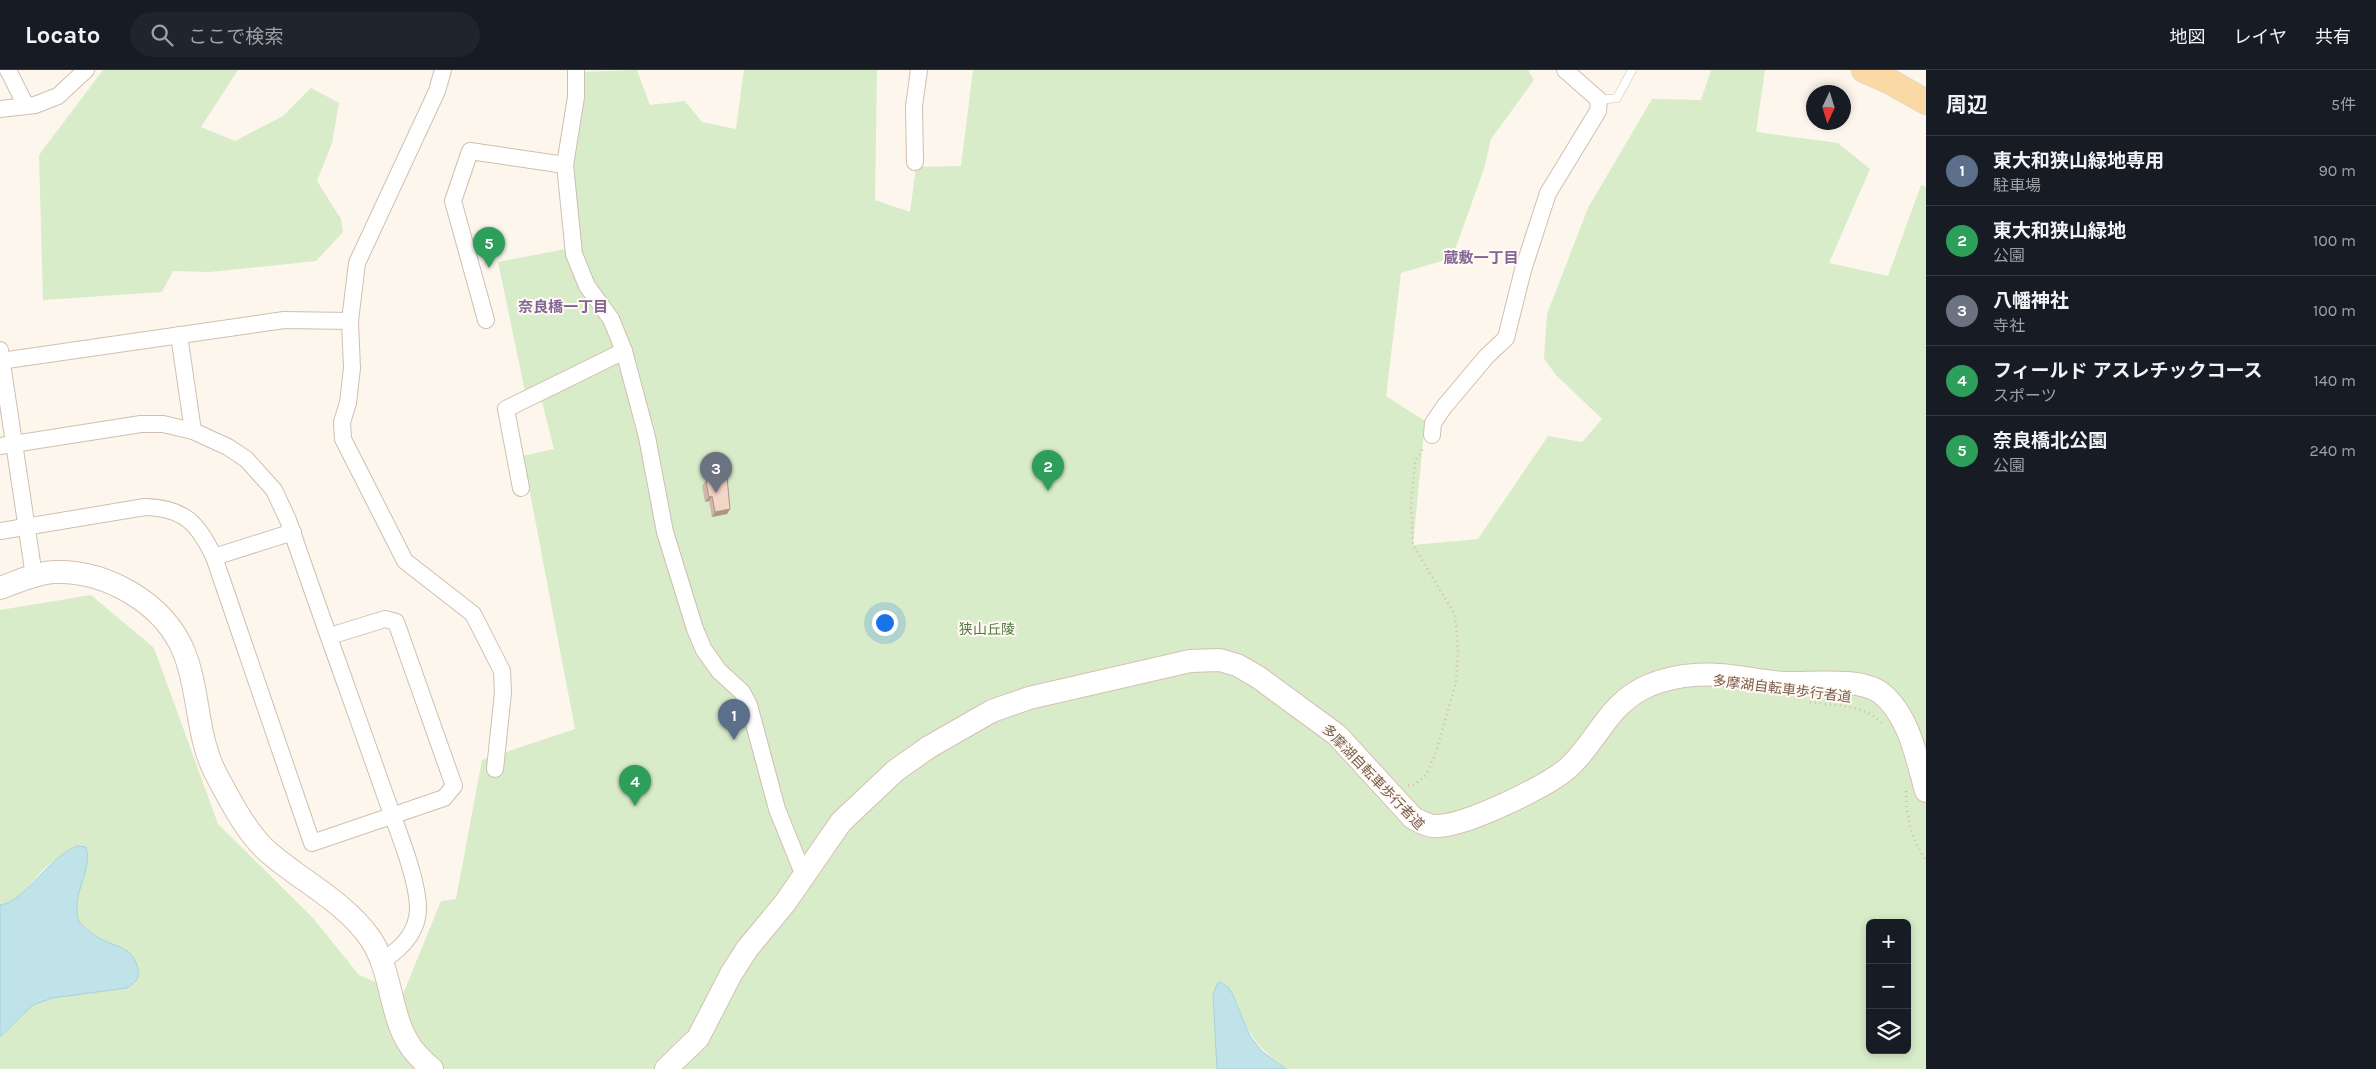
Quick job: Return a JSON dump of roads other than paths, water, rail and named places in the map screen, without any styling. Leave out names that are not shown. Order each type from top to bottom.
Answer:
[{"type":"main road","points":[[1864,70],[1902,87],[1926,102]]},
{"type":"street","points":[[8,70],[26,106]]},
{"type":"street","points":[[0,109],[35,105],[58,96],[86,70]]},
{"type":"street","points":[[443,70],[437,91],[356,263],[350,321],[352,368],[348,403],[342,422],[344,439],[405,561],[473,614],[502,671],[503,692],[495,769]]},
{"type":"street","points":[[576,70],[576,97],[565,165],[574,254],[587,286],[611,319],[624,351],[647,437],[666,532],[695,629],[704,650],[719,671],[742,692],[749,705],[777,809],[804,876]]},
{"type":"street","points":[[915,162],[914,106],[919,70]]},
{"type":"street","points":[[1432,435],[1434,423],[1444,406],[1486,357],[1506,338],[1523,270],[1548,193],[1598,111],[1598,100],[1565,70]]},
{"type":"street","points":[[486,320],[453,201],[470,151],[565,165]]},
{"type":"street","points":[[34,576],[27,527],[8,445],[1,357],[284,320],[350,321]]},
{"type":"street","points":[[179,335],[193,431]]},
{"type":"street","points":[[522,488],[506,409],[624,351]]},
{"type":"street","points":[[8,445],[141,424],[163,424],[193,431],[228,447],[259,472],[274,490],[293,532],[330,636],[417,894],[418,909],[410,936],[400,949],[382,961]]},
{"type":"street","points":[[0,531],[122,510],[163,508],[175,512],[194,524],[204,535],[214,557],[312,843],[444,798],[454,786],[396,622],[385,619],[330,636]]},
{"type":"street","points":[[214,557],[293,532]]},
{"type":"street","points":[[0,588],[52,572],[87,574],[139,597],[160,615],[184,651],[211,764],[250,829],[267,850],[347,912],[371,940],[382,961],[398,1023],[408,1044],[432,1069]]},
{"type":"street","points":[[666,1069],[698,1038],[731,974],[747,948],[804,876],[841,822],[895,771],[929,746],[960,727],[992,711],[1029,698],[1190,661],[1220,660],[1237,665],[1258,678],[1337,736],[1413,818],[1428,826],[1461,821],[1541,787],[1568,767],[1580,755],[1604,720],[1632,694],[1650,685],[1694,675],[1735,676],[1783,683],[1864,685],[1880,692],[1891,702],[1900,716],[1912,742],[1916,790]]},
{"type":"lane","points":[[1598,100],[1617,98],[1632,70]]},
{"type":"water","points":[[77,846],[86,847],[87,856],[87,866],[77,902],[79,922],[98,937],[129,952],[136,962],[138,978],[127,988],[52,998],[33,1005],[0,1037],[0,905],[18,896],[56,859]]},
{"type":"water","points":[[1220,982],[1228,987],[1232,993],[1250,1036],[1262,1051],[1286,1069],[1217,1069],[1213,995],[1217,984]]},
{"type":"place","name":"奈良橋北公園","points":[[489,268]]},
{"type":"place","name":"東大和狭山緑地","points":[[1048,491]]},
{"type":"place","name":"八幡神社","points":[[716,493]]},
{"type":"place","name":"東大和狭山緑地専用","points":[[734,740]]},
{"type":"place","name":"フィールド アスレチックコース","points":[[635,806]]},
{"type":"district","name":"蔵敷一丁目","points":[[1481,258]]},
{"type":"district","name":"奈良橋一丁目","points":[[563,307]]},
{"type":"park label","name":"狭山丘陵","points":[[987,629]]}]
